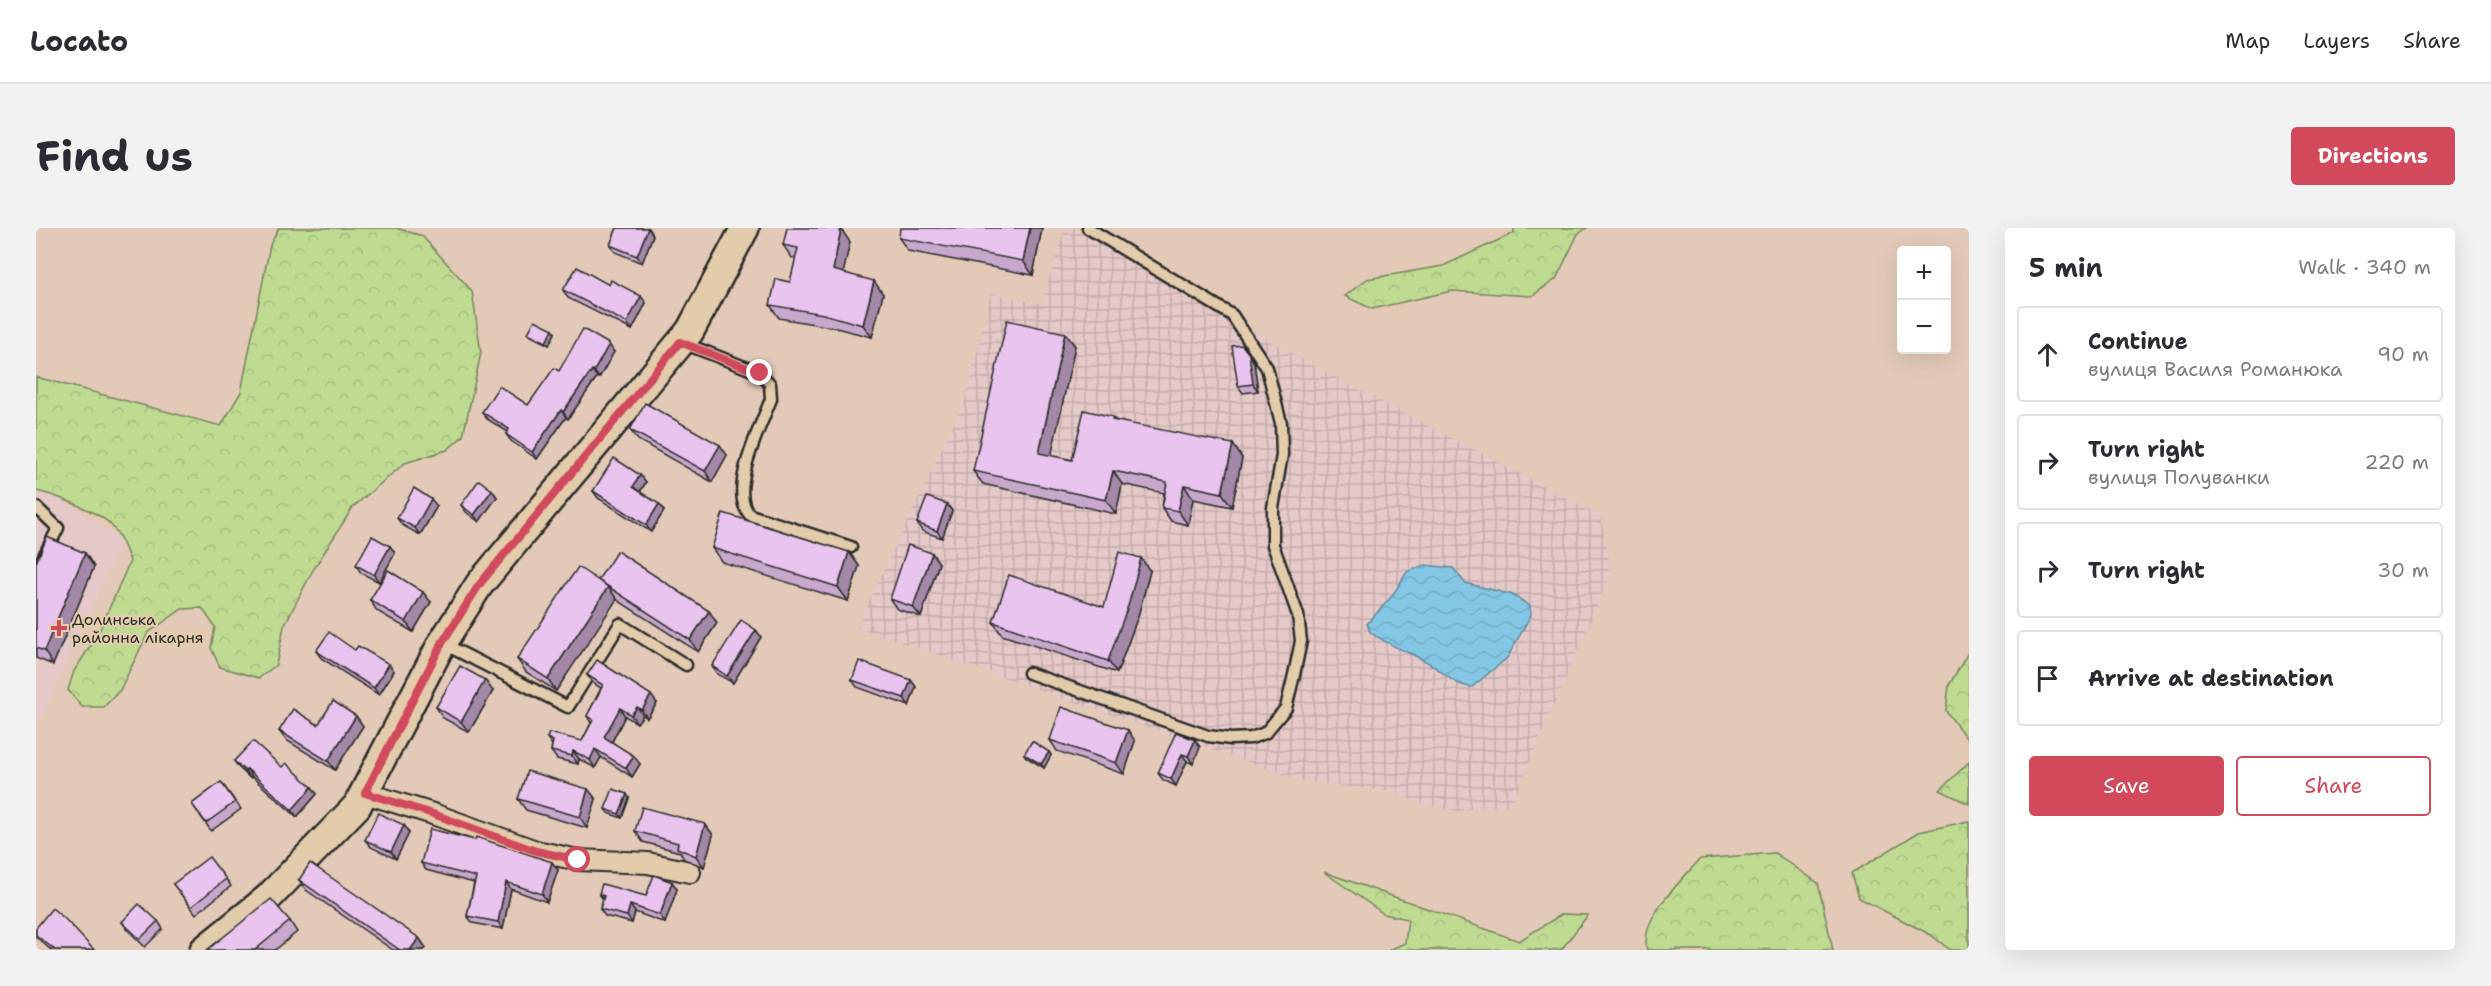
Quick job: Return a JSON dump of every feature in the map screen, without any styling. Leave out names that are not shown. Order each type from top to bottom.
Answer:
[{"type":"street","points":[[204,950],[268,897],[357,806],[442,643],[479,585],[690,331],[745,228]]},
{"type":"street","points":[[365,793],[433,814],[536,851],[578,860],[648,863],[690,872]]},
{"type":"lane","points":[[1029,673],[1208,736],[1231,740],[1251,738],[1265,733],[1286,708],[1301,641],[1298,615],[1273,545],[1273,508],[1282,455],[1281,423],[1266,368],[1253,344],[1232,315],[1088,228]]},
{"type":"lane","points":[[680,342],[760,373],[770,384],[771,399],[741,484],[743,509],[750,515],[851,548]]},
{"type":"lane","points":[[36,507],[58,528],[36,572]]},
{"type":"lane","points":[[442,643],[568,707],[620,624],[686,665]]},
{"type":"shaded area","points":[[1065,228],[1074,228],[1327,373],[1601,516],[1611,573],[1512,804],[1457,811],[1422,804],[1392,792],[1306,782],[857,627],[966,398],[991,294],[1041,304]]},
{"type":"shaded area","name":"Долинська районна лікарня","points":[[36,491],[62,499],[122,541],[43,715],[36,723]]},
{"type":"green space","points":[[279,228],[396,228],[422,236],[472,291],[481,353],[463,436],[447,450],[405,463],[353,507],[313,570],[284,626],[276,665],[259,678],[220,667],[211,648],[215,627],[202,608],[182,609],[148,633],[120,690],[104,707],[82,707],[68,690],[74,671],[97,636],[130,561],[119,536],[109,523],[75,504],[36,491],[36,377],[221,426],[241,392],[270,245]]},
{"type":"green space","points":[[1514,228],[1587,228],[1578,234],[1556,279],[1532,296],[1452,291],[1372,309],[1345,296],[1367,279],[1443,266],[1514,233]]},
{"type":"green space","points":[[1969,651],[1969,742],[1946,711],[1949,685]]},
{"type":"green space","points":[[1969,762],[1969,804],[1940,790]]},
{"type":"green space","points":[[1969,821],[1969,950],[1950,950],[1931,935],[1859,898],[1852,873],[1919,832]]},
{"type":"green space","points":[[1775,853],[1818,883],[1833,950],[1647,950],[1646,938],[1655,913],[1700,859]]},
{"type":"green space","points":[[1324,872],[1519,941],[1562,914],[1588,915],[1561,950],[1389,950],[1405,943],[1408,919],[1384,914]]},
{"type":"water","points":[[1425,565],[1453,568],[1465,583],[1513,595],[1530,606],[1531,615],[1507,658],[1472,687],[1455,682],[1432,665],[1370,632],[1367,624],[1392,596],[1407,572]]},
{"type":"building","points":[[617,228],[648,228],[637,256],[610,245]]},
{"type":"building","points":[[787,228],[841,229],[833,270],[874,281],[863,325],[823,314],[770,305],[776,279],[790,282],[798,248],[783,245]]},
{"type":"building","points":[[900,228],[1030,228],[1023,261],[899,238]]},
{"type":"building","points":[[577,267],[609,285],[611,280],[641,296],[627,323],[563,290]]},
{"type":"building","points":[[535,320],[553,329],[546,342],[528,333]]},
{"type":"building","points":[[1007,320],[1065,333],[1039,453],[1072,460],[1084,410],[1113,417],[1112,420],[1233,444],[1222,493],[1184,485],[1178,511],[1162,508],[1167,482],[1113,471],[1106,500],[973,471]]},
{"type":"building","points":[[583,329],[609,344],[594,371],[592,370],[563,412],[561,410],[532,452],[506,434],[509,429],[482,412],[499,386],[528,405],[554,368],[559,371]]},
{"type":"building","points":[[1242,345],[1249,354],[1253,384],[1238,386],[1232,346]]},
{"type":"building","points":[[645,403],[720,445],[705,471],[630,430]]},
{"type":"building","points":[[614,458],[640,475],[633,487],[659,504],[646,525],[593,491]]},
{"type":"building","points":[[479,480],[492,490],[474,515],[461,505]]},
{"type":"building","points":[[414,488],[431,499],[415,528],[397,518]]},
{"type":"building","points":[[927,497],[947,504],[937,531],[917,523]]},
{"type":"building","points":[[723,513],[849,552],[838,587],[712,548]]},
{"type":"building","points":[[372,536],[390,546],[374,575],[356,565]]},
{"type":"building","points":[[47,537],[85,553],[44,651],[36,648],[36,563]]},
{"type":"building","points":[[908,545],[932,553],[913,607],[890,599]]},
{"type":"building","points":[[617,551],[709,611],[690,640],[598,580]]},
{"type":"building","points":[[1119,552],[1141,558],[1129,603],[1108,661],[993,622],[1009,575],[1104,607]]},
{"type":"building","points":[[578,567],[608,587],[548,679],[517,659]]},
{"type":"building","points":[[388,570],[423,592],[406,622],[370,600]]},
{"type":"building","points":[[741,620],[756,630],[727,676],[712,666]]},
{"type":"building","points":[[329,632],[355,650],[358,646],[389,664],[374,688],[316,651]]},
{"type":"building","points":[[597,660],[651,695],[642,710],[637,707],[631,715],[620,708],[604,737],[634,756],[626,768],[595,749],[590,760],[573,751],[572,756],[551,751],[553,741],[547,738],[549,733],[582,741],[593,720],[587,716],[603,685],[587,675]]},
{"type":"building","points":[[859,661],[911,680],[904,698],[852,680]]},
{"type":"building","points":[[460,666],[485,680],[461,722],[436,707]]},
{"type":"building","points":[[333,701],[356,716],[328,761],[279,731],[293,709],[318,725]]},
{"type":"building","points":[[1061,707],[1128,730],[1116,763],[1050,740]]},
{"type":"building","points":[[1176,732],[1195,740],[1188,756],[1182,754],[1171,779],[1158,773]]},
{"type":"building","points":[[253,741],[282,767],[286,763],[312,787],[292,810],[247,769],[245,771],[234,761]]},
{"type":"building","points":[[1032,741],[1049,752],[1041,764],[1024,754]]},
{"type":"building","points":[[527,771],[588,789],[580,817],[518,799]]},
{"type":"building","points":[[221,782],[235,802],[206,823],[192,804]]},
{"type":"building","points":[[613,789],[627,794],[619,814],[605,809]]},
{"type":"building","points":[[642,807],[705,824],[696,856],[677,848],[678,843],[635,831]]},
{"type":"building","points":[[378,813],[404,825],[391,852],[365,840]]},
{"type":"building","points":[[430,829],[475,840],[476,837],[552,862],[542,894],[506,882],[498,922],[467,916],[476,877],[421,863]]},
{"type":"building","points":[[209,857],[226,879],[191,907],[173,884]]},
{"type":"building","points":[[310,863],[419,938],[410,950],[400,950],[299,880]]},
{"type":"building","points":[[654,875],[672,882],[660,915],[630,905],[627,916],[600,909],[604,896],[599,894],[602,884],[646,896]]},
{"type":"building","points":[[271,899],[290,921],[255,950],[207,950]]},
{"type":"building","points":[[139,904],[158,921],[140,939],[122,922]]},
{"type":"building","points":[[52,908],[94,950],[55,950],[36,935],[36,928]]},
{"type":"place","name":"Долинська районна лікарня","points":[[59,628]]},
{"type":"route","points":[[578,860],[536,851],[404,804],[365,793],[442,643],[479,585],[680,342],[760,373]]}]
